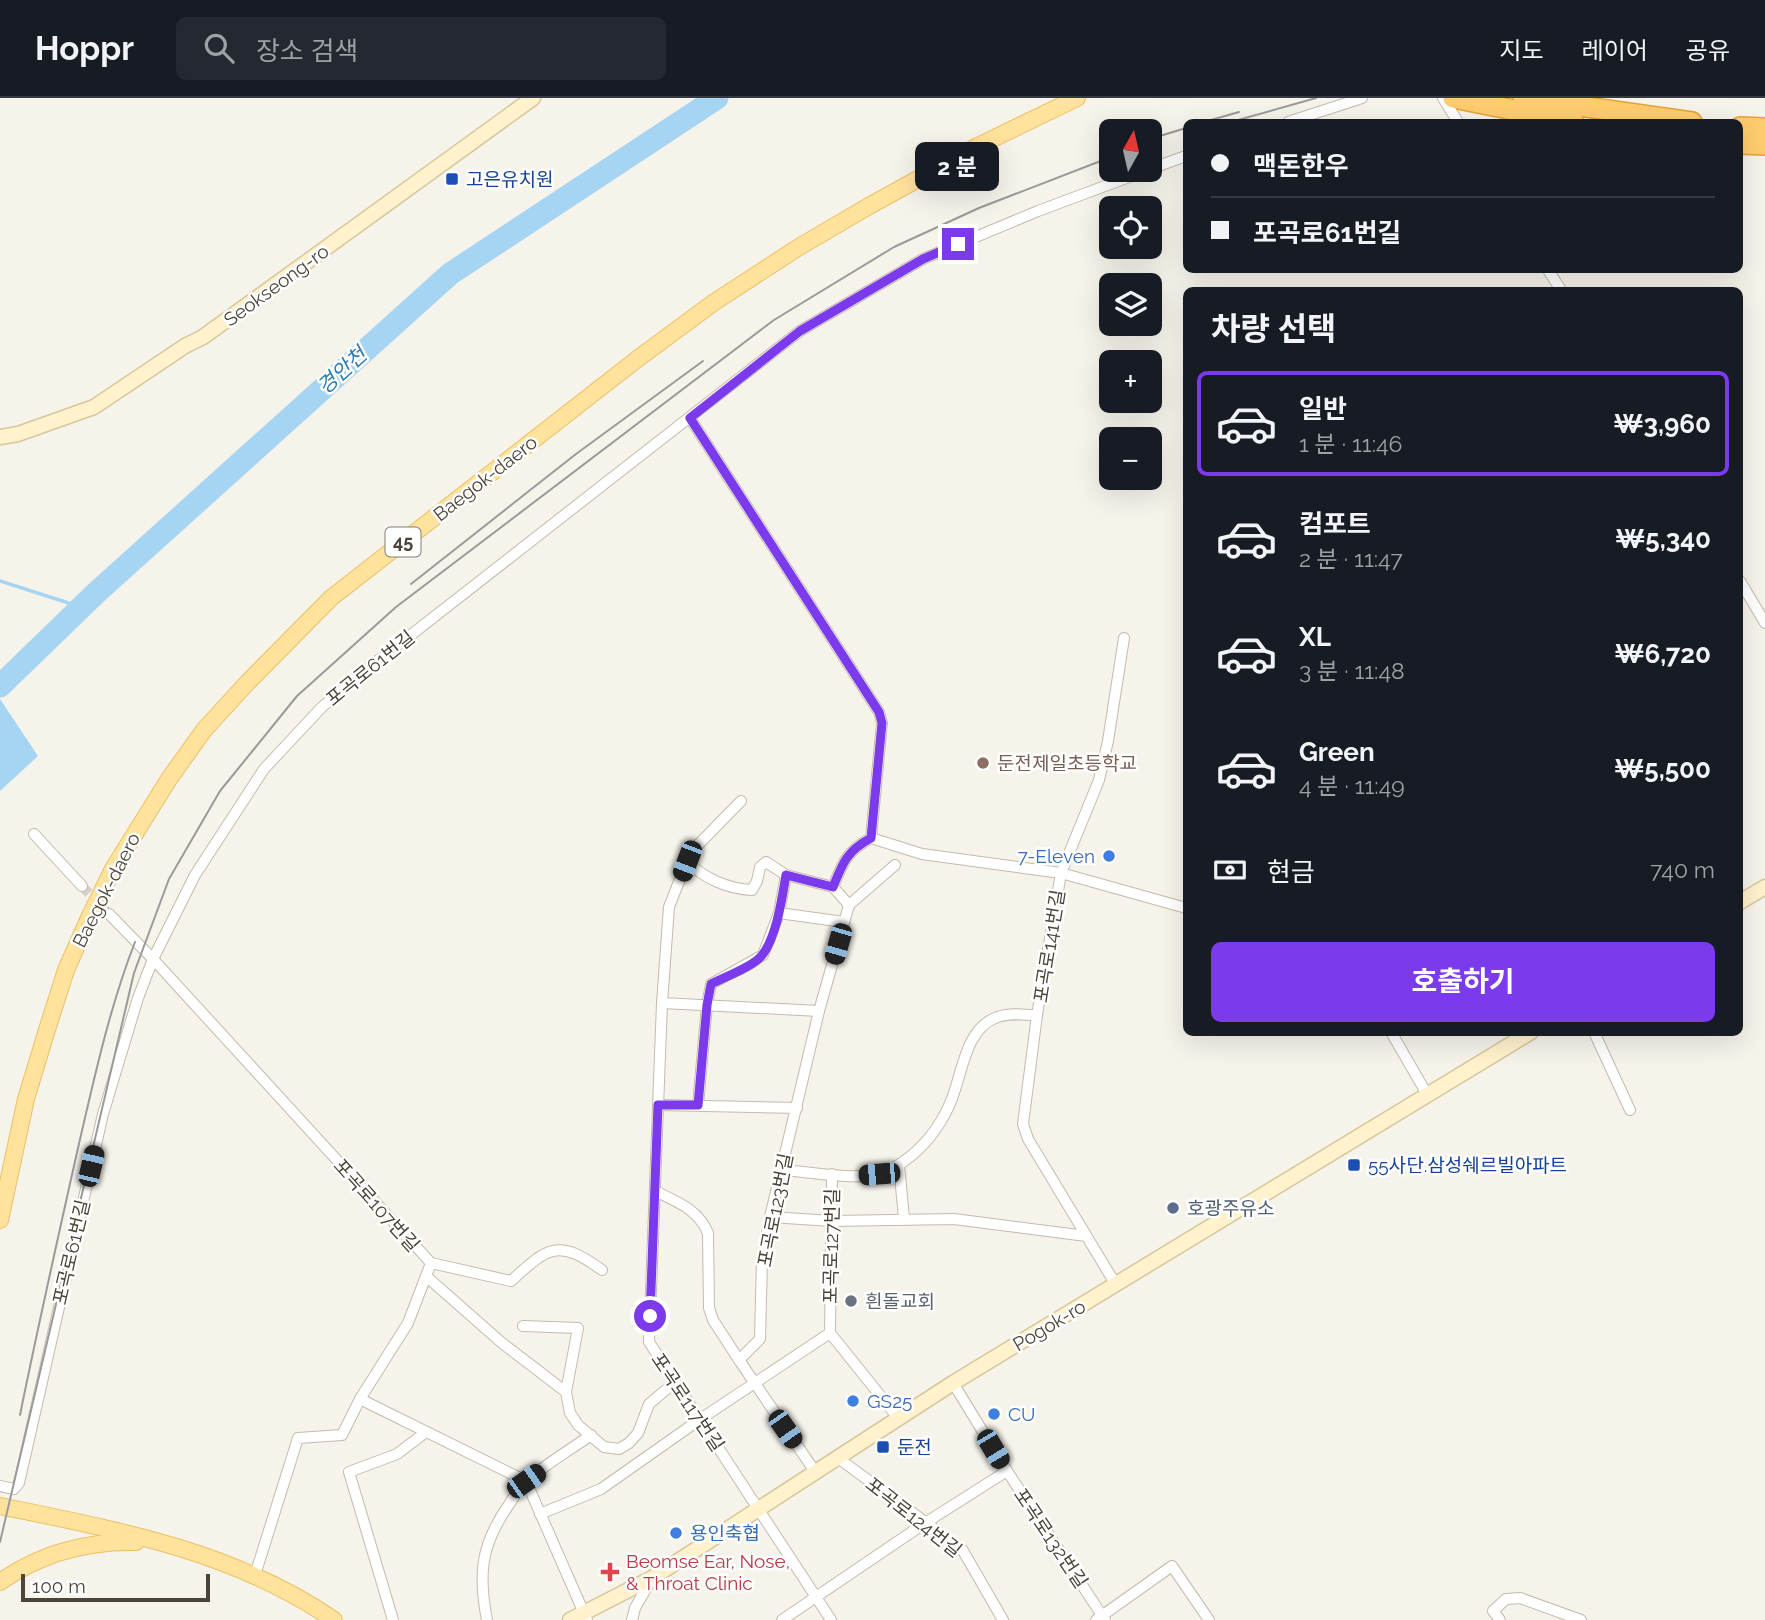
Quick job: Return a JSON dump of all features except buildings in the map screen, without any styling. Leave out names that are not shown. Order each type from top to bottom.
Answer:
[{"type":"highway","points":[[1453,98],[1566,116],[1629,119]]},
{"type":"highway","points":[[1523,98],[1566,116]]},
{"type":"highway","points":[[1743,127],[1765,128]]},
{"type":"highway","points":[[1743,144],[1765,145]]},
{"type":"main road","name":"Baegok-daero","points":[[0,1220],[26,1099],[66,970],[89,918],[113,869],[169,779],[204,730],[263,666],[331,598],[713,303],[799,247],[869,206],[978,146],[1077,98]]},
{"type":"main road","points":[[0,1506],[171,1544],[255,1575],[334,1620]]},
{"type":"main road","points":[[0,1582],[52,1553],[80,1546],[118,1542],[171,1544]]},
{"type":"street","name":"Seokseong-ro","points":[[0,436],[19,434],[94,407],[203,337],[533,98]]},
{"type":"street","points":[[1297,119],[1362,98]]},
{"type":"street","points":[[1443,98],[1456,119]]},
{"type":"street","name":"포곡로61번길","points":[[1162,164],[1183,157]]},
{"type":"street","name":"포곡로61번길","points":[[0,1486],[14,1489],[19,1483],[103,1114],[138,998],[153,958],[195,875],[264,768],[322,707],[420,627],[800,331],[923,259],[1115,182]]},
{"type":"street","points":[[690,418],[879,712],[882,723],[871,838],[849,853],[833,887]]},
{"type":"street","points":[[1743,586],[1765,622]]},
{"type":"street","points":[[1124,638],[1108,741],[1099,780],[1061,873],[1183,907]]},
{"type":"street","name":"포곡로117번길","points":[[741,802],[696,847],[687,861],[669,907],[662,1003],[649,1342],[831,1620]]},
{"type":"street","points":[[34,834],[82,886]]},
{"type":"street","name":"포곡로141번길","points":[[871,838],[890,846],[933,856],[1061,873],[1037,1015],[1023,1124],[1028,1139],[1116,1285]]},
{"type":"street","points":[[687,861],[706,877],[752,890],[760,867],[766,862],[786,875],[833,887],[849,905],[895,866]]},
{"type":"street","points":[[698,1105],[711,984],[763,955],[779,913],[786,875]]},
{"type":"street","points":[[1743,900],[1765,887]]},
{"type":"street","name":"포곡로123번길","points":[[739,1360],[760,1339],[762,1260],[770,1217],[819,1012],[849,905]]},
{"type":"street","points":[[779,913],[844,922]]},
{"type":"street","name":"포곡로107번길","points":[[109,914],[153,958],[431,1263],[397,1343],[360,1399],[342,1435],[298,1438],[255,1575]]},
{"type":"street","points":[[662,1003],[819,1012]]},
{"type":"street","points":[[782,1170],[856,1176],[879,1174],[899,1165],[924,1145],[939,1124],[952,1099],[965,1057],[978,1031],[993,1018],[1006,1015],[1037,1015]]},
{"type":"street","points":[[1393,1036],[1429,1096]]},
{"type":"street","name":"Pogok-ro","points":[[580,1618],[652,1578],[953,1383],[1525,1036]]},
{"type":"street","points":[[1596,1036],[1630,1110]]},
{"type":"street","points":[[658,1105],[797,1108]]},
{"type":"street","points":[[899,1165],[904,1218]]},
{"type":"street","name":"포곡로127번길","points":[[832,1174],[830,1333],[899,1419]]},
{"type":"street","points":[[655,1191],[687,1207],[703,1222],[708,1233],[709,1308],[713,1320],[816,1473]]},
{"type":"street","points":[[770,1217],[832,1221],[954,1219],[1086,1236]]},
{"type":"street","points":[[431,1263],[511,1281],[538,1256],[550,1251],[566,1251],[581,1255],[602,1270]]},
{"type":"street","points":[[427,1277],[502,1343],[566,1392]]},
{"type":"street","points":[[523,1326],[578,1328],[566,1392],[570,1413],[579,1425],[604,1447],[619,1449],[629,1443],[638,1433],[649,1404],[674,1383]]},
{"type":"street","points":[[540,1514],[601,1489],[830,1333]]},
{"type":"street","name":"포곡로132번길","points":[[953,1383],[1101,1618]]},
{"type":"street","points":[[360,1399],[526,1481],[580,1618]]},
{"type":"street","points":[[393,1620],[349,1472],[397,1454],[425,1432]]},
{"type":"street","points":[[487,1620],[481,1589],[487,1543],[499,1520],[526,1481],[591,1435]]},
{"type":"street","name":"포곡로124번길","points":[[838,1458],[962,1549],[1003,1620]]},
{"type":"street","points":[[782,1620],[1007,1471]]},
{"type":"street","points":[[1101,1618],[1172,1566],[1209,1620]]},
{"type":"street","points":[[632,1620],[635,1608],[652,1578]]},
{"type":"street","points":[[1500,1620],[1493,1611],[1506,1599],[1520,1598],[1581,1620]]},
{"type":"water","points":[[0,699],[38,756],[0,791]]},
{"type":"waterway","name":"경안천","points":[[0,686],[96,593],[450,274],[717,98]]},
{"type":"waterway","points":[[0,581],[81,607]]},
{"type":"tunnel","points":[[82,886],[109,914]]},
{"type":"tram line","points":[[1242,119],[1316,98]]},
{"type":"tram line","points":[[1214,119],[1239,112]]},
{"type":"tram line","points":[[1162,135],[1183,129]]},
{"type":"tram line","points":[[0,1542],[134,973],[169,879],[220,791],[297,696],[396,607],[774,320],[894,247],[979,208],[1099,162]]},
{"type":"tram line","points":[[411,584],[576,454],[703,361]]},
{"type":"tram line","points":[[20,1415],[96,1070],[117,993],[135,942]]},
{"type":"place","name":"고은유치원","points":[[452,179]]},
{"type":"place","name":"둔전제일초등학교","points":[[983,763]]},
{"type":"place","name":"7-Eleven","points":[[1109,856]]},
{"type":"place","name":"55사단.삼성쉐르빌아파트","points":[[1354,1165]]},
{"type":"place","name":"호광주유소","points":[[1173,1208]]},
{"type":"place","name":"흰돌교회","points":[[851,1301]]},
{"type":"place","name":"GS25","points":[[853,1401]]},
{"type":"place","name":"CU","points":[[994,1414]]},
{"type":"place","name":"둔전","points":[[883,1447]]},
{"type":"place","name":"용인축협","points":[[676,1533]]},
{"type":"place","name":"Beomse Ear, Nose, & Throat Clinic","points":[[610,1572]]},
{"type":"route","points":[[650,1316],[658,1105],[698,1105],[711,984],[763,955],[779,913],[786,875],[833,887],[849,853],[871,838],[882,723],[879,712],[690,418],[800,331],[923,259],[958,244]]}]
